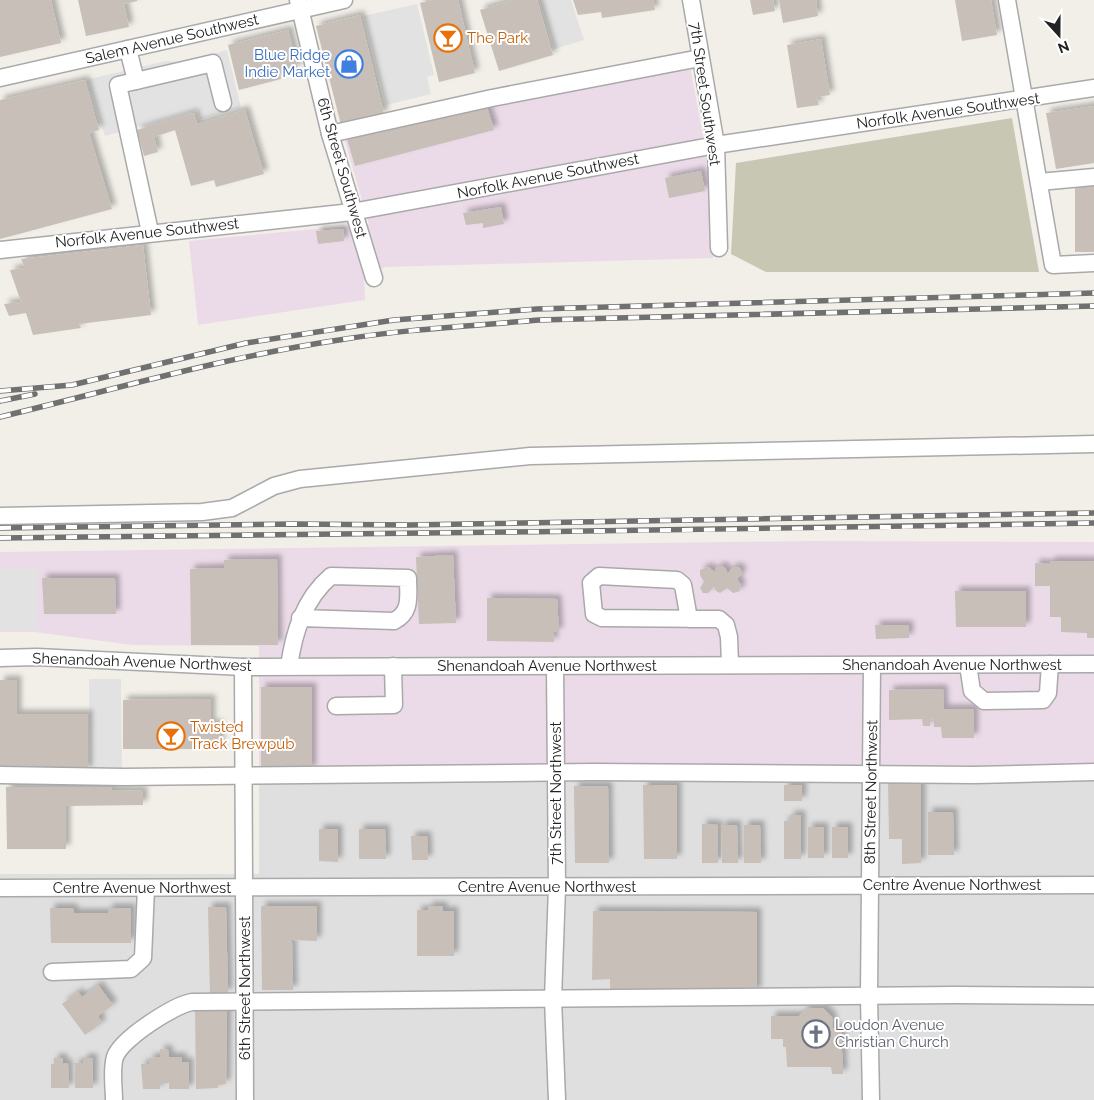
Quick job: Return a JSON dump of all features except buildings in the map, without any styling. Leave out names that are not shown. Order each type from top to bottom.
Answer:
[{"type":"street","name":"Salem Avenue Southwest","points":[[0,78],[128,49],[299,5],[344,0]]},
{"type":"street","name":"7th Street Southwest","points":[[691,0],[716,145],[719,248]]},
{"type":"street","points":[[1007,0],[1054,265],[1094,263]]},
{"type":"street","name":"6th Street Southwest","points":[[299,5],[330,134],[352,212],[374,278]]},
{"type":"street","points":[[128,49],[136,81]]},
{"type":"street","points":[[330,134],[492,98],[700,58]]},
{"type":"street","points":[[150,232],[118,85],[213,63],[223,103]]},
{"type":"street","name":"Norfolk Avenue Southwest","points":[[0,250],[150,232],[352,212],[716,145],[1025,100],[1094,88]]},
{"type":"street","points":[[1039,182],[1094,177]]},
{"type":"street","points":[[0,516],[202,512],[232,508],[274,486],[300,479],[530,456],[1094,444]]},
{"type":"street","points":[[289,666],[292,644],[300,618],[319,586],[331,576],[408,578],[408,610],[403,617],[394,621],[300,618]]},
{"type":"street","points":[[689,619],[683,585],[676,580],[599,576],[591,583],[594,614],[602,618],[689,619],[719,619],[726,625],[730,665]]},
{"type":"street","name":"Shenandoah Avenue Northwest","points":[[0,658],[37,657],[243,666],[1094,664]]},
{"type":"street","points":[[968,665],[972,691],[984,701],[1043,700],[1048,693],[1050,664]]},
{"type":"street","name":"8th Street Northwest","points":[[870,1100],[868,996],[872,665]]},
{"type":"street","name":"6th Street Northwest","points":[[243,666],[245,1100]]},
{"type":"street","points":[[336,706],[394,706],[393,666]]},
{"type":"street","name":"7th Street Northwest","points":[[555,666],[557,887],[553,999],[557,1100]]},
{"type":"street","points":[[0,775],[244,776],[360,773],[556,772],[976,775],[1094,772]]},
{"type":"street","name":"Centre Avenue Northwest","points":[[0,888],[1094,885]]},
{"type":"street","points":[[52,972],[131,970],[144,958],[146,888]]},
{"type":"street","points":[[114,1100],[114,1059],[118,1050],[126,1041],[184,1003],[868,996],[1094,996]]},
{"type":"shaded area","points":[[540,0],[571,0],[584,40],[555,49]]},
{"type":"shaded area","points":[[417,4],[434,75],[427,77],[431,94],[386,105],[364,16]]},
{"type":"shaded area","points":[[227,50],[241,108],[200,119],[197,110],[105,136],[88,81],[89,79],[166,61],[184,62]]},
{"type":"shaded area","points":[[690,66],[709,169],[713,258],[386,267],[364,274],[365,300],[198,325],[189,241],[369,224],[343,135]]},
{"type":"shaded area","points":[[1012,118],[1039,272],[766,272],[731,254],[736,163]]},
{"type":"shaded area","points":[[810,541],[1094,542],[1094,764],[259,772],[259,646],[132,645],[35,632],[0,632],[0,552]]},
{"type":"shaded area","points":[[0,569],[38,569],[37,631],[0,630]]},
{"type":"shaded area","points":[[89,679],[121,679],[122,769],[90,769]]},
{"type":"shaded area","points":[[1094,764],[1094,1100],[0,1100],[0,874],[259,874],[259,772]]},
{"type":"railway","points":[[0,391],[72,385],[246,343],[394,320],[537,309],[1094,293]]},
{"type":"railway","points":[[0,417],[254,355],[364,336],[414,330],[539,320],[1094,306]]},
{"type":"railway","points":[[0,401],[35,394]]},
{"type":"railway","points":[[0,528],[294,524],[409,525],[1094,513]]},
{"type":"railway","points":[[0,538],[1094,523]]},
{"type":"place","name":"The Park","points":[[448,38]]},
{"type":"place","name":"Blue Ridge Indie Market","points":[[349,64]]},
{"type":"place","name":"Twisted Track Brewpub","points":[[171,736]]},
{"type":"place","name":"Loudon Avenue Christian Church","points":[[816,1034]]}]
